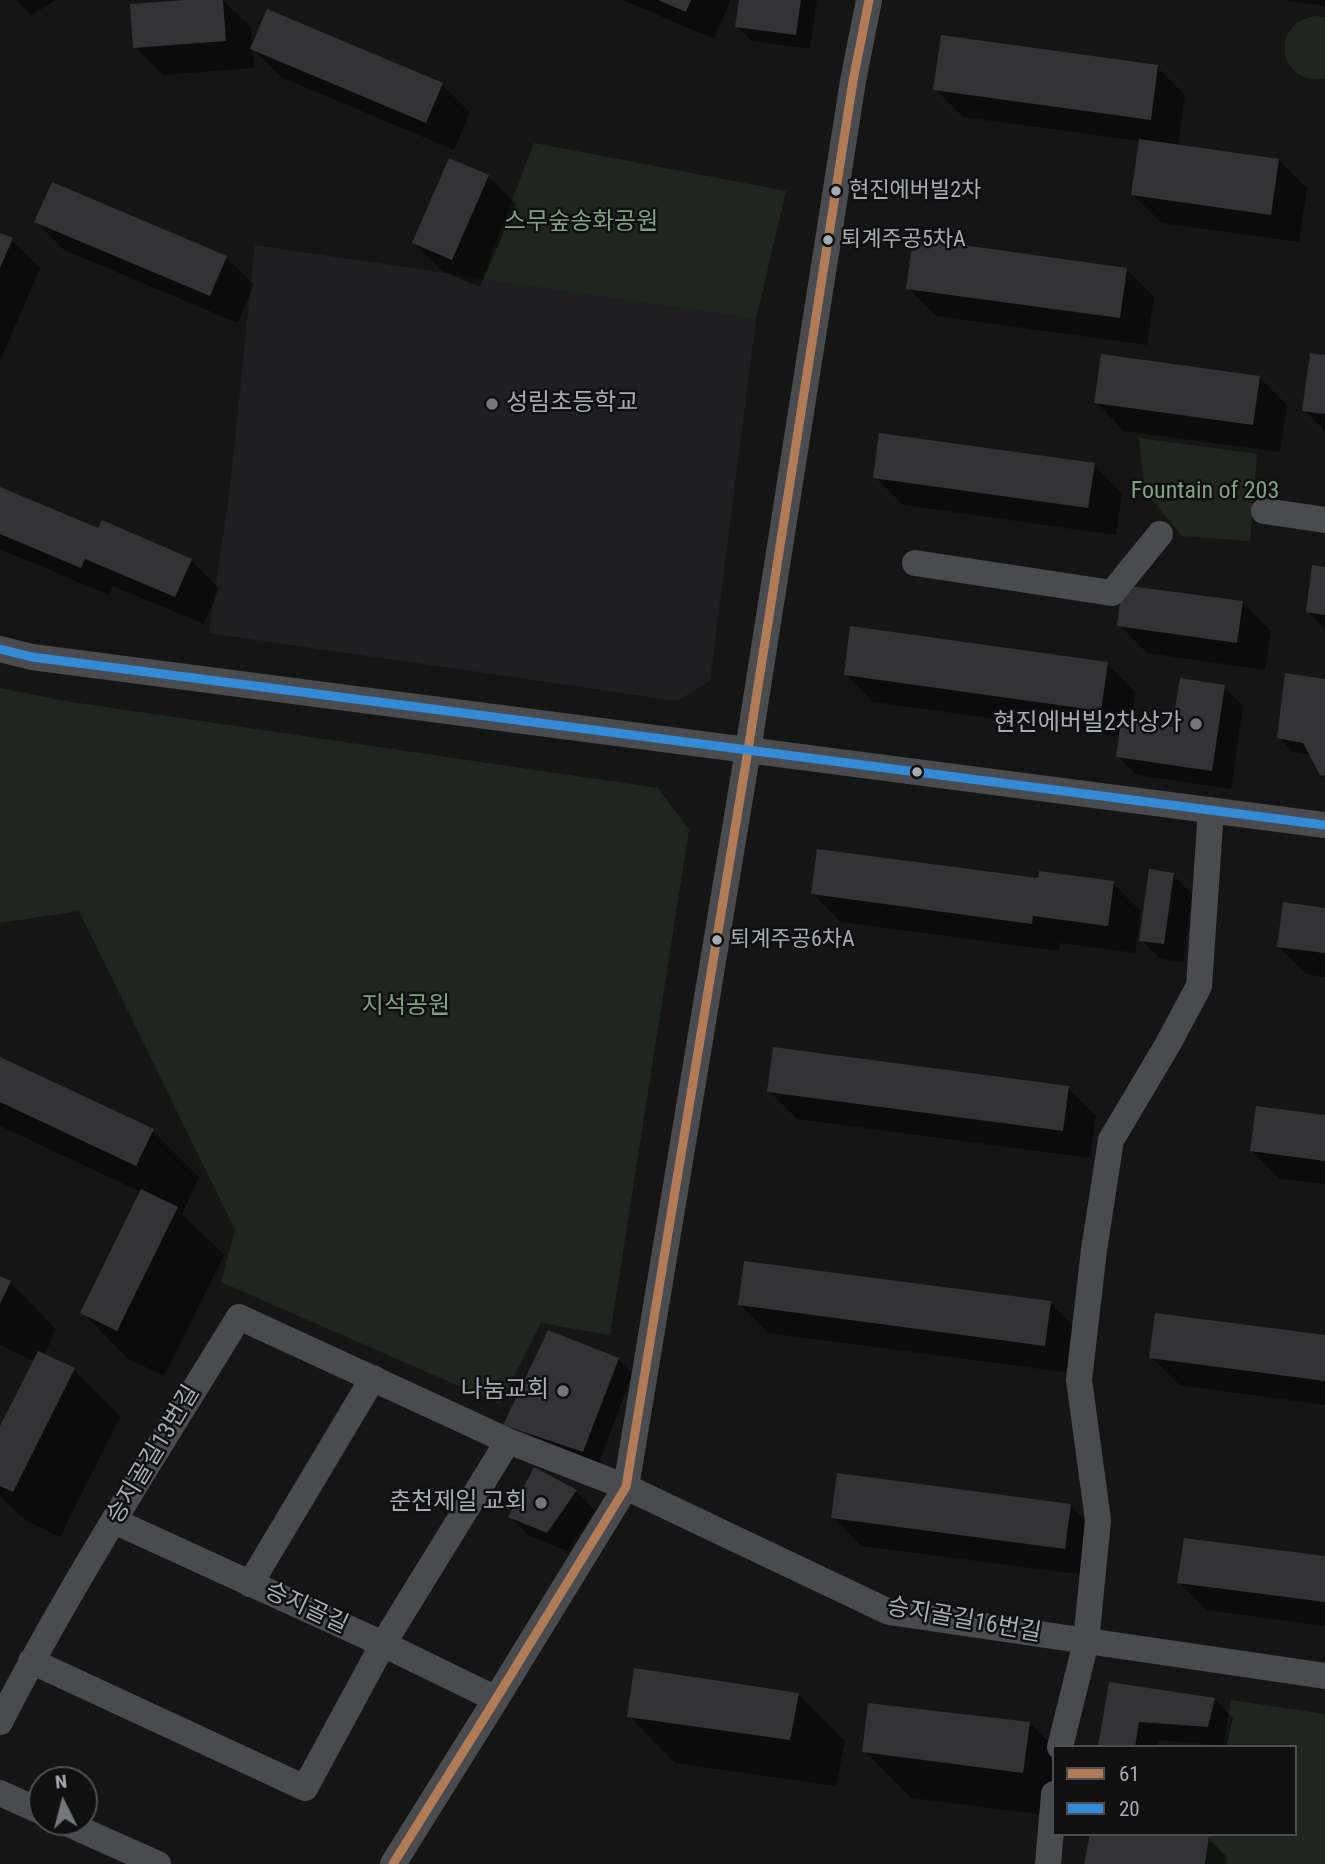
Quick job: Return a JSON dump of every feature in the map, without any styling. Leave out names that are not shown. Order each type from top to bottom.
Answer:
[{"type":"street","points":[[393,1864],[626,1487],[748,750],[851,95],[869,0]]},
{"type":"street","points":[[1264,511],[1325,520]]},
{"type":"street","points":[[915,563],[1112,593],[1160,534]]},
{"type":"street","points":[[0,649],[32,657],[1325,825]]},
{"type":"street","points":[[1060,1745],[1086,1642],[1098,1520],[1079,1380],[1094,1250],[1111,1140],[1199,986],[1211,810]]},
{"type":"street","name":"승지골길13번길","points":[[0,1722],[31,1661],[239,1317],[508,1441],[626,1487]]},
{"type":"street","points":[[250,1584],[373,1378]]},
{"type":"street","points":[[31,1661],[305,1788],[383,1644],[508,1441]]},
{"type":"street","name":"승지골길16번길","points":[[626,1487],[889,1612],[1325,1676]]},
{"type":"street","name":"승지골길","points":[[114,1521],[383,1644],[496,1699]]},
{"type":"street","points":[[0,1793],[28,1806]]},
{"type":"street","points":[[1048,1864],[1052,1817]]},
{"type":"street","points":[[95,1836],[158,1864]]},
{"type":"shaded area","name":"성림초등학교","points":[[255,245],[756,319],[710,681],[677,701],[209,633],[230,488]]},
{"type":"green space","points":[[1325,17],[1325,79],[1309,79],[1297,73],[1289,63],[1285,52],[1286,40],[1291,29],[1302,20]]},
{"type":"green space","name":"스무숲송화공원","points":[[534,143],[786,191],[756,319],[482,279]]},
{"type":"green space","name":"Fountain of 203","points":[[1139,438],[1257,454],[1250,541],[1182,536],[1145,491]]},
{"type":"green space","name":"지석공원","points":[[0,688],[65,701],[658,788],[689,830],[610,1335],[541,1323],[500,1404],[221,1282],[235,1230],[79,911],[0,923]]},
{"type":"green space","points":[[1231,1700],[1325,1714],[1325,1864],[1206,1864],[1209,1836],[1297,1836],[1297,1745],[1223,1745]]},
{"type":"building","points":[[223,0],[226,41],[133,48],[130,4]]},
{"type":"building","points":[[658,0],[691,0],[686,12]]},
{"type":"building","points":[[739,0],[801,0],[796,35],[735,27]]},
{"type":"building","points":[[267,9],[443,83],[426,123],[250,49]]},
{"type":"building","points":[[941,35],[1158,65],[1151,120],[933,90]]},
{"type":"building","points":[[1139,139],[1279,159],[1271,215],[1131,195]]},
{"type":"building","points":[[449,158],[489,175],[452,260],[412,243]]},
{"type":"building","points":[[52,182],[227,256],[210,296],[34,222]]},
{"type":"building","points":[[0,233],[13,238],[0,268]]},
{"type":"building","points":[[913,238],[1127,268],[1120,318],[906,289]]},
{"type":"building","points":[[1310,353],[1325,355],[1325,414],[1302,411]]},
{"type":"building","points":[[1101,354],[1260,376],[1253,425],[1094,403]]},
{"type":"building","points":[[879,433],[1095,463],[1088,508],[873,478]]},
{"type":"building","points":[[0,487],[98,528],[102,520],[192,559],[175,597],[85,559],[81,568],[0,534]]},
{"type":"building","points":[[1312,565],[1325,567],[1325,615],[1306,612]]},
{"type":"building","points":[[1122,585],[1243,601],[1237,643],[1117,626]]},
{"type":"building","points":[[850,626],[1108,662],[1101,711],[844,675]]},
{"type":"building","points":[[1285,673],[1325,679],[1325,776],[1320,775],[1303,743],[1277,738]]},
{"type":"building","name":"현진에버빌2차상가","points":[[1180,678],[1225,685],[1212,771],[1116,757],[1121,720],[1172,727]]},
{"type":"building","points":[[817,849],[1038,878],[1039,871],[1114,881],[1108,926],[1033,916],[1032,924],[811,894]]},
{"type":"building","points":[[1149,869],[1174,873],[1164,944],[1139,941]]},
{"type":"building","points":[[1283,902],[1325,908],[1325,953],[1277,947]]},
{"type":"building","points":[[773,1047],[1069,1086],[1063,1131],[767,1092]]},
{"type":"building","points":[[0,1057],[154,1129],[136,1166],[0,1102]]},
{"type":"building","points":[[1256,1106],[1325,1115],[1325,1161],[1250,1151]]},
{"type":"building","points":[[141,1189],[178,1207],[117,1331],[80,1313]]},
{"type":"building","points":[[744,1261],[1051,1301],[1045,1346],[738,1305]]},
{"type":"building","points":[[0,1276],[11,1281],[0,1304]]},
{"type":"building","points":[[1155,1313],[1325,1335],[1325,1381],[1149,1358]]},
{"type":"building","name":"나눔교회","points":[[548,1330],[619,1358],[583,1452],[503,1425]]},
{"type":"building","points":[[38,1351],[75,1368],[13,1492],[0,1486],[0,1426]]},
{"type":"building","name":"춘천제일 교회","points":[[534,1467],[577,1490],[547,1533],[508,1517]]},
{"type":"building","points":[[837,1473],[1071,1504],[1065,1549],[831,1518]]},
{"type":"building","points":[[1184,1538],[1325,1556],[1325,1602],[1177,1583]]},
{"type":"building","points":[[634,1668],[799,1693],[790,1740],[627,1717]]},
{"type":"building","points":[[1109,1682],[1215,1698],[1208,1727],[1139,1722],[1135,1745],[1098,1745]]},
{"type":"building","points":[[868,1703],[1030,1722],[1023,1773],[862,1752]]},
{"type":"building","points":[[1090,1836],[1209,1836],[1205,1864],[1084,1864]]},
{"type":"transit line","name":"61","points":[[393,1864],[626,1487],[748,750],[853,81],[869,0]]},
{"type":"transit line","name":"20","points":[[0,649],[32,657],[1325,825]]},
{"type":"place","name":"현진에버빌2차","points":[[836,191]]},
{"type":"place","name":"퇴계주공5차A","points":[[828,240]]},
{"type":"place","name":"성림초등학교","points":[[492,404]]},
{"type":"place","name":"현진에버빌2차상가","points":[[1196,724]]},
{"type":"place","name":"퇴계주공6차A","points":[[717,940]]},
{"type":"place","name":"나눔교회","points":[[563,1391]]},
{"type":"place","name":"춘천제일 교회","points":[[541,1503]]}]
